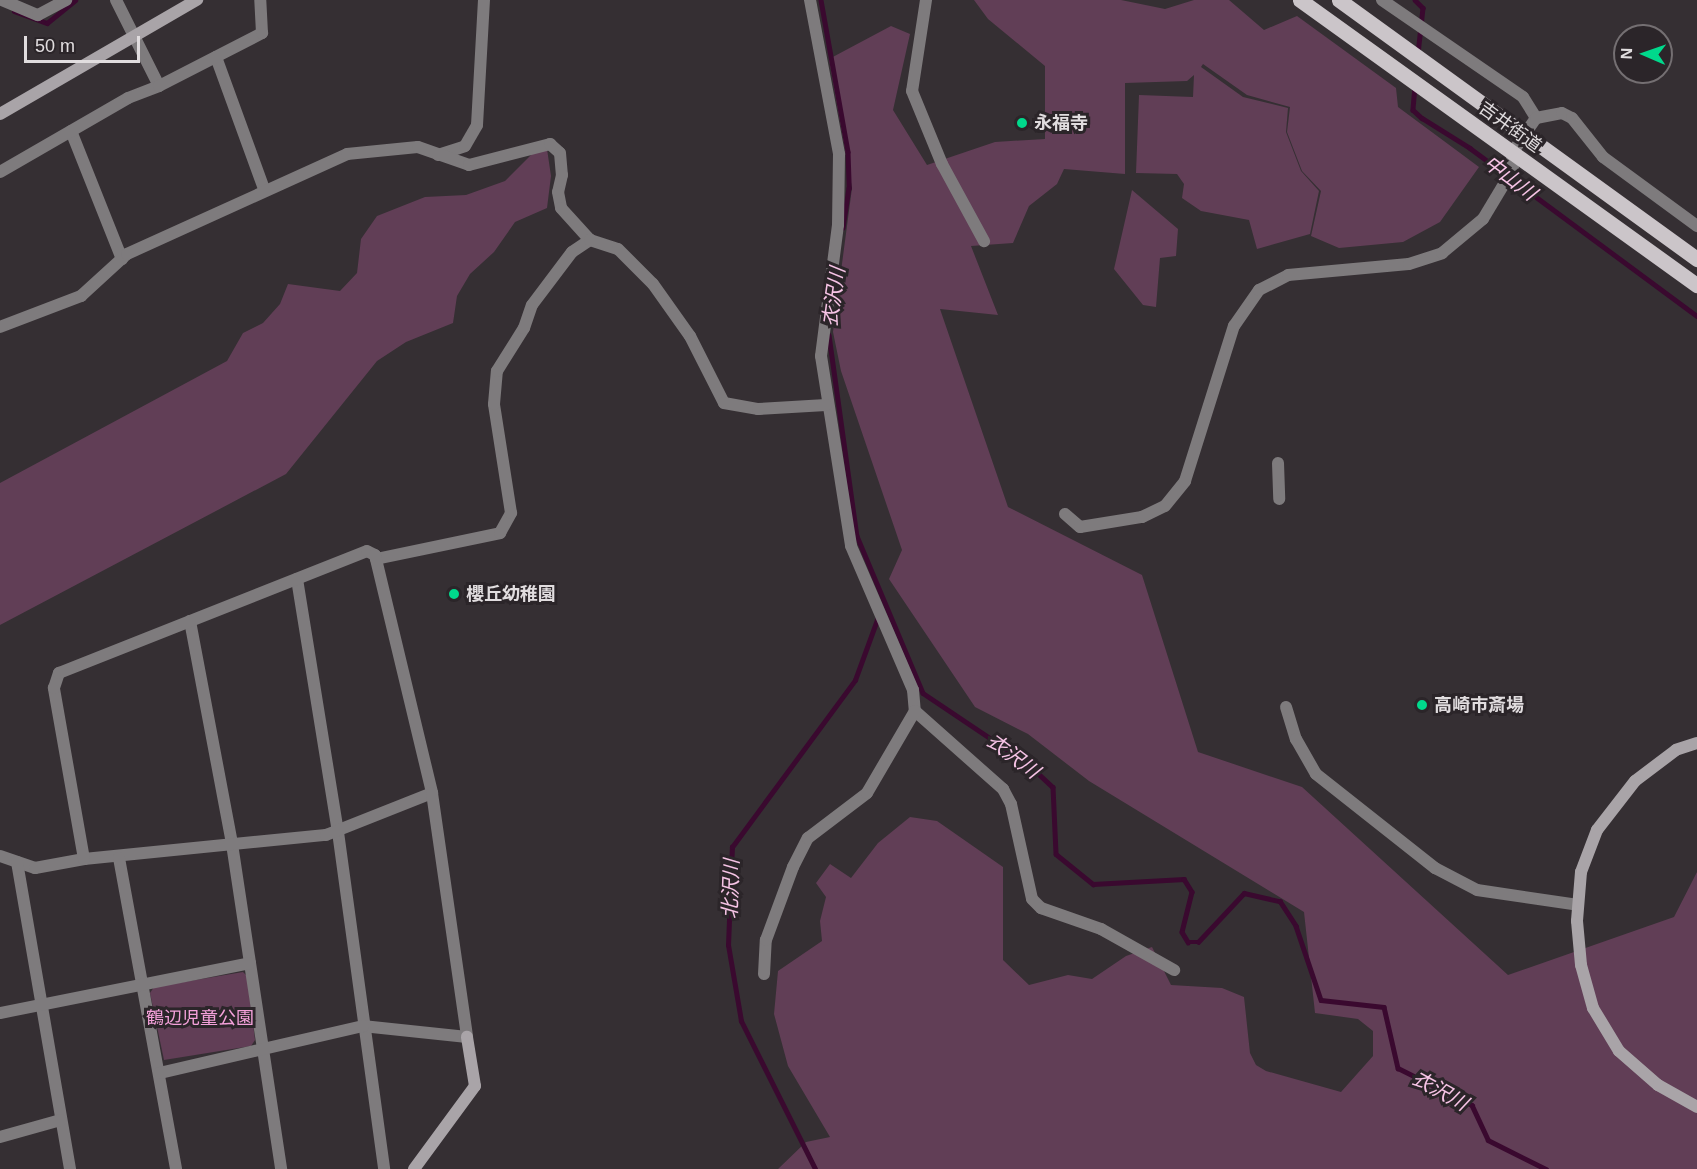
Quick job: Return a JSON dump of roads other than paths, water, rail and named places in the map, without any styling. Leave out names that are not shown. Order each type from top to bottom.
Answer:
[{"type":"main road","name":"吉井街道","points":[[1300,0],[1697,285]]},
{"type":"main road","name":"吉井街道","points":[[1340,0],[1697,259]]},
{"type":"street","points":[[2,0],[39,15],[66,0]]},
{"type":"street","points":[[116,0],[159,86]]},
{"type":"street","points":[[0,114],[196,0]]},
{"type":"street","points":[[0,172],[128,98],[159,86],[262,33],[260,0]]},
{"type":"street","points":[[438,154],[465,146],[477,125],[484,0]]},
{"type":"street","points":[[764,974],[766,940],[793,867],[808,838],[867,793],[915,711],[913,690],[851,546],[826,405],[821,356],[838,225],[839,154],[810,0]]},
{"type":"street","points":[[926,0],[912,91],[942,164],[984,241]]},
{"type":"street","points":[[1382,0],[1523,98],[1536,118]]},
{"type":"street","points":[[216,57],[264,189]]},
{"type":"street","points":[[1065,514],[1080,527],[1142,517],[1165,506],[1185,481],[1234,326],[1259,290],[1288,275],[1409,264],[1442,253],[1483,219],[1513,169],[1512,153],[1523,133],[1536,118],[1562,113],[1572,118],[1603,157],[1697,226]]},
{"type":"street","points":[[71,131],[122,259]]},
{"type":"street","points":[[0,327],[81,296],[122,259],[264,189],[347,154],[404,146],[438,154],[469,165],[550,144],[560,153],[562,175],[558,192],[561,208],[590,240],[618,249],[653,285],[690,336],[724,403],[758,409],[826,405]]},
{"type":"street","points":[[376,559],[500,533],[511,513],[495,404],[497,371],[524,328],[532,305],[572,252],[590,240]]},
{"type":"street","points":[[1278,463],[1279,499]]},
{"type":"street","points":[[84,859],[54,688],[56,679],[65,670],[367,551],[376,559],[432,793],[475,1086],[414,1169]]},
{"type":"street","points":[[297,579],[338,832],[384,1169]]},
{"type":"street","points":[[190,621],[232,844],[281,1169]]},
{"type":"street","points":[[1286,707],[1296,739],[1316,774],[1435,868],[1478,890],[1578,905]]},
{"type":"street","points":[[915,711],[1003,789],[1011,804],[1023,871],[1032,899],[1041,908],[1101,929],[1174,970]]},
{"type":"street","points":[[1697,743],[1676,750],[1635,781],[1597,830],[1581,872],[1578,905],[1581,965],[1593,1008],[1618,1051],[1658,1085],[1697,1107]]},
{"type":"street","points":[[0,856],[35,868],[84,859],[119,858],[338,832],[432,793]]},
{"type":"street","points":[[119,858],[144,984],[176,1169]]},
{"type":"street","points":[[17,862],[70,1169]]},
{"type":"street","points":[[0,1013],[42,1007],[250,963]]},
{"type":"street","points":[[160,1073],[363,1026],[467,1037]]},
{"type":"street","points":[[0,1137],[61,1120]]},
{"type":"waterway","points":[[14,11],[47,23],[75,0]]},
{"type":"waterway","name":"衣沢川","points":[[821,0],[848,152],[849,188],[843,228]]},
{"type":"waterway","name":"中山川","points":[[1415,0],[1423,8],[1418,54]]},
{"type":"waterway","name":"中山川","points":[[1415,86],[1413,110],[1422,118],[1470,148],[1697,316]]},
{"type":"waterway","name":"衣沢川","points":[[829,335],[857,536],[923,693],[1027,763],[1053,787],[1056,854],[1093,884],[1184,879],[1192,892],[1182,932],[1188,942],[1198,942],[1244,893],[1280,901],[1296,926],[1321,1000],[1384,1007],[1398,1068],[1472,1105],[1488,1140],[1546,1169]]},
{"type":"waterway","name":"北沢川","points":[[815,1169],[741,1021],[728,945],[732,847],[855,680],[878,617]]},
{"type":"place","name":"永福寺","points":[[1022,123]]},
{"type":"place","name":"櫻丘幼稚園","points":[[454,594]]},
{"type":"place","name":"高崎市斎場","points":[[1422,705]]},
{"type":"park label","name":"鶴辺児童公園","points":[[200,1018]]}]
